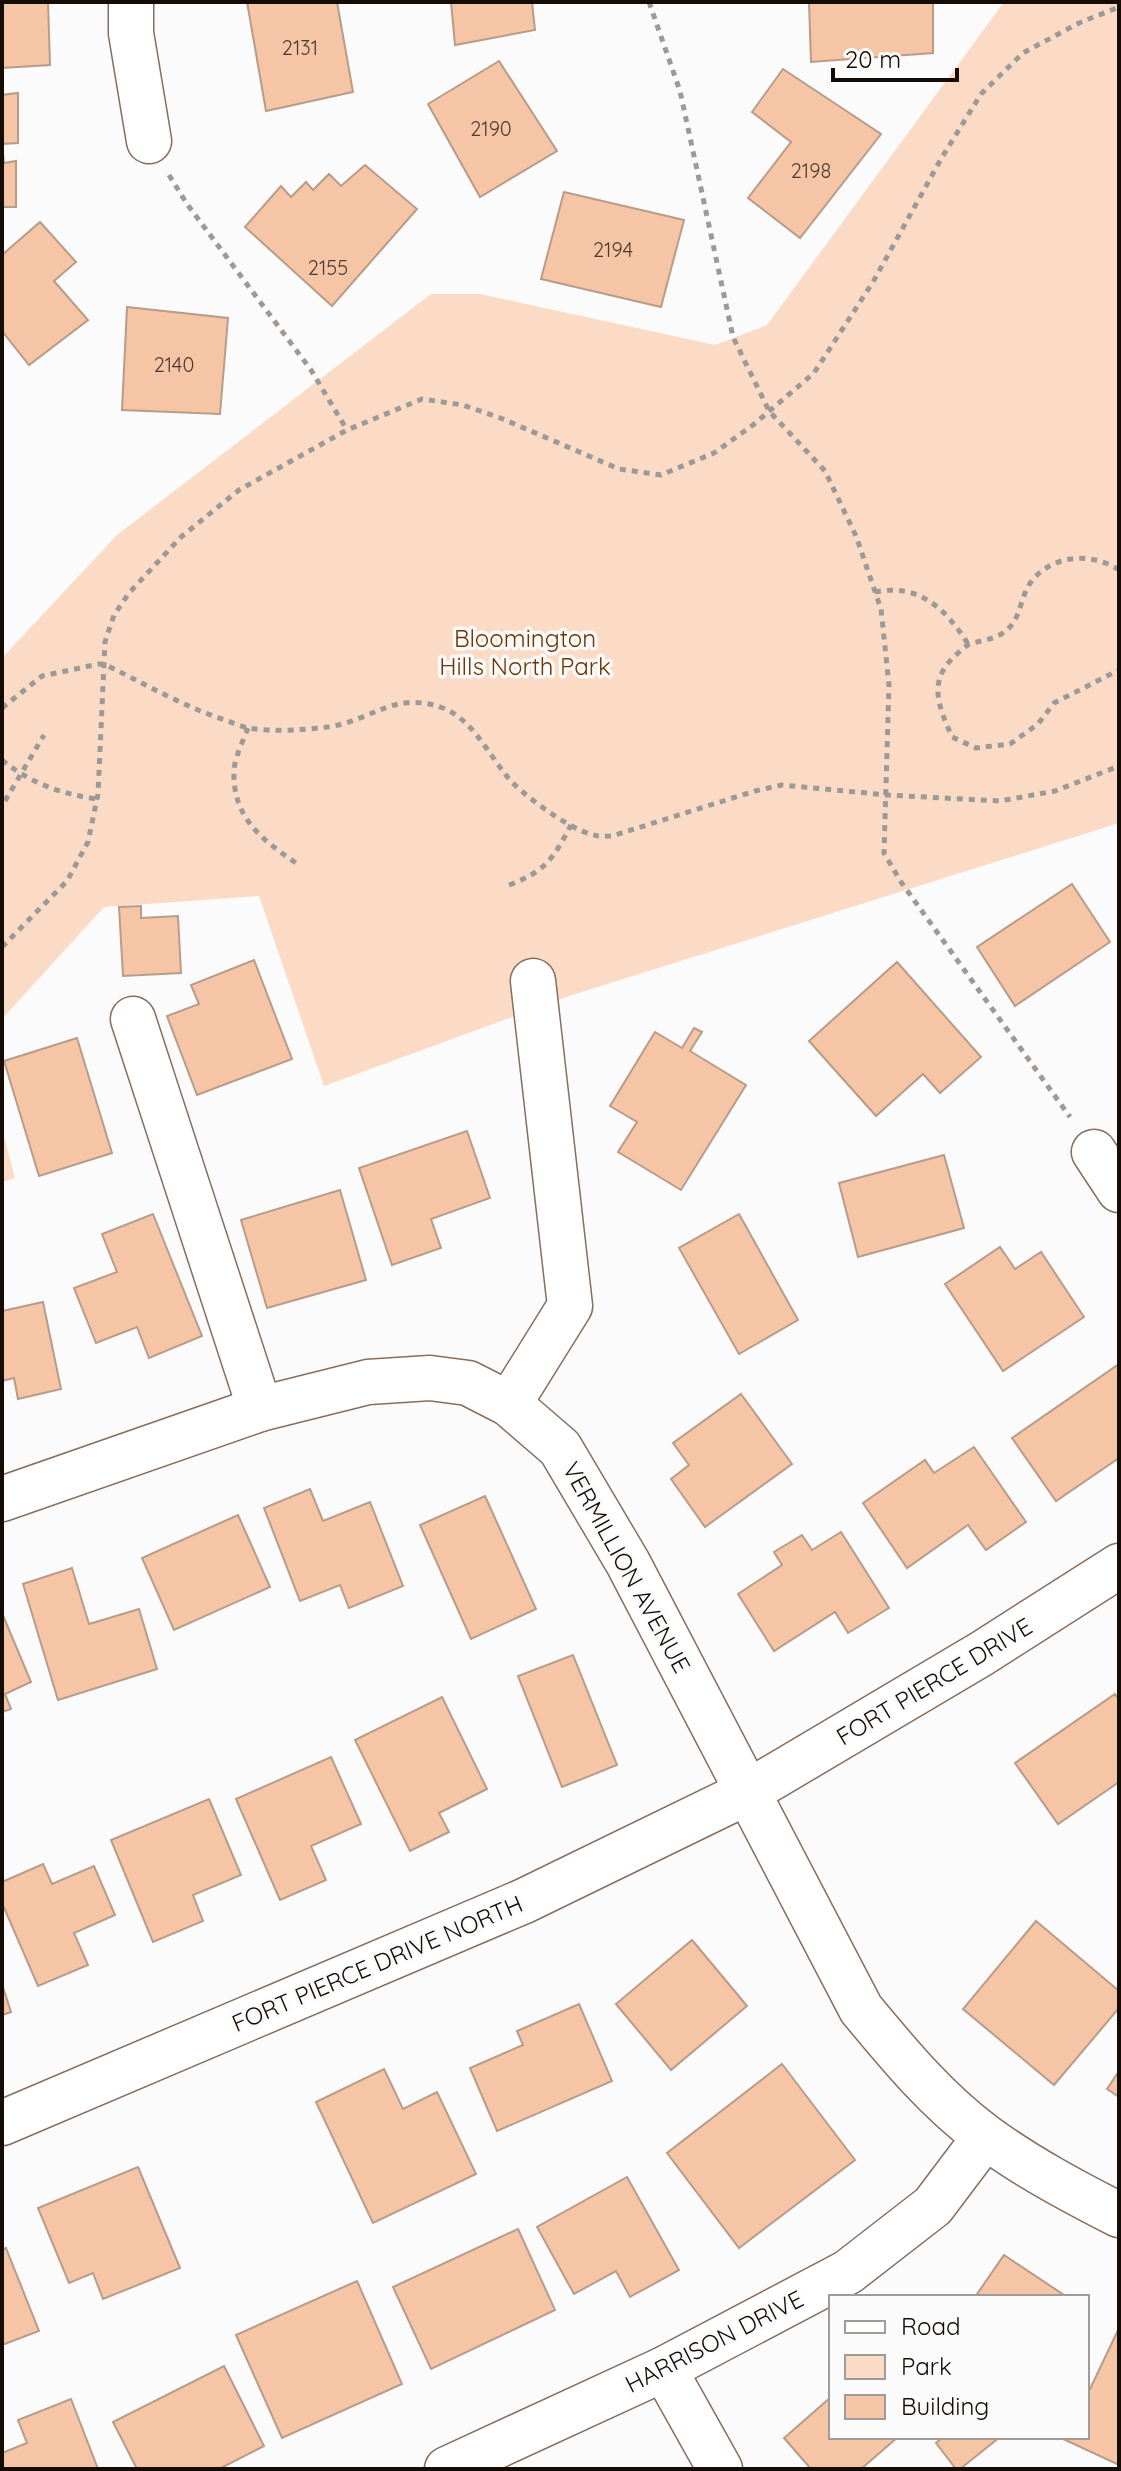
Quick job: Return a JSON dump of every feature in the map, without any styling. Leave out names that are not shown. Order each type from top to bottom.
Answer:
[{"type":"street","points":[[131,2],[131,33],[149,141]]},
{"type":"street","points":[[509,1404],[570,1306],[533,981]]},
{"type":"street","points":[[133,1019],[260,1409]]},
{"type":"street","points":[[1094,1152],[1119,1190]]},
{"type":"street","name":"VERMILLION AVENUE","points":[[2,1499],[260,1409],[368,1382],[430,1378],[468,1383],[509,1404],[560,1448],[628,1563],[861,2009],[913,2071],[985,2137],[1119,2215]]},
{"type":"street","name":"FORT PIERCE DRIVE","points":[[748,1792],[981,1654],[1119,1566]]},
{"type":"street","name":"FORT PIERCE DRIVE NORTH","points":[[2,2123],[524,1901],[748,1792]]},
{"type":"street","name":"HARRISON DRIVE","points":[[447,2469],[664,2369],[848,2272],[933,2206],[985,2137]]},
{"type":"street","points":[[664,2369],[720,2469]]},
{"type":"path","points":[[649,2],[680,91],[733,337],[769,411],[825,471],[856,536],[881,609],[889,685],[884,853],[901,882],[1094,1152]]},
{"type":"path","points":[[2,947],[67,881],[88,842],[97,799],[105,642],[114,615],[129,593],[181,537],[239,490],[347,430],[422,399],[463,405],[503,419],[619,469],[661,475],[714,453],[814,373],[873,282],[981,94],[1023,53],[1079,23],[1119,7]]},
{"type":"path","points":[[149,141],[187,204],[311,370],[347,430]]},
{"type":"path","points":[[1119,570],[1100,560],[1077,557],[1052,564],[1030,583],[1012,626],[998,636],[968,644],[946,663],[937,683],[940,709],[952,737],[976,748],[1010,744],[1038,724],[1054,703],[1119,670]]},
{"type":"path","points":[[875,592],[894,588],[915,593],[938,606],[954,621],[968,644]]},
{"type":"path","points":[[2,708],[42,676],[104,664],[183,705],[248,728],[289,730],[328,727],[359,720],[383,707],[408,701],[444,709],[463,720],[507,777],[527,796],[571,825],[594,835],[612,836],[782,785],[1000,801],[1055,791],[1119,766]]},
{"type":"path","points":[[248,728],[234,768],[238,806],[262,840],[296,863]]},
{"type":"path","points":[[5,801],[44,735]]},
{"type":"path","points":[[2,760],[20,775],[66,795],[97,799]]},
{"type":"path","points":[[509,885],[534,876],[557,851],[571,825]]},
{"type":"green space","name":"Bloomington Hills North Park","points":[[1004,2],[1119,2],[1119,823],[569,996],[324,1086],[259,896],[104,907],[2,1019],[2,658],[117,535],[431,294],[480,294],[715,345],[767,325]]},
{"type":"green space","points":[[2,1129],[15,1178],[2,1182]]},
{"type":"building","points":[[2,2],[48,2],[50,65],[2,68]]},
{"type":"building","points":[[247,2],[337,2],[353,92],[266,111]]},
{"type":"building","points":[[451,2],[532,2],[535,30],[455,45]]},
{"type":"building","points":[[809,2],[933,2],[933,53],[811,62]]},
{"type":"building","points":[[499,61],[557,151],[480,197],[428,104]]},
{"type":"building","points":[[783,69],[881,134],[800,238],[748,198],[791,142],[752,112]]},
{"type":"building","points":[[18,93],[18,143],[2,144],[2,95]]},
{"type":"building","points":[[2,144],[4,163],[16,161],[16,207],[2,207]]},
{"type":"building","points":[[365,165],[417,209],[332,306],[245,227],[281,186],[291,197],[306,182],[313,190],[329,174],[341,186]]},
{"type":"building","points":[[564,192],[684,220],[661,307],[541,279]]},
{"type":"building","points":[[40,222],[76,262],[54,281],[88,320],[29,365],[2,331],[2,255]]},
{"type":"building","points":[[127,307],[228,318],[220,414],[122,410]]},
{"type":"building","points":[[1072,884],[1110,942],[1015,1006],[977,947]]},
{"type":"building","points":[[141,906],[141,918],[178,916],[181,973],[123,976],[119,907]]},
{"type":"building","points":[[254,960],[292,1059],[197,1095],[167,1016],[199,1004],[191,985]]},
{"type":"building","points":[[897,962],[981,1057],[940,1093],[923,1074],[876,1116],[809,1041]]},
{"type":"building","points":[[694,1028],[702,1032],[690,1051],[746,1085],[681,1190],[618,1152],[637,1122],[610,1106],[655,1032],[682,1048]]},
{"type":"building","points":[[77,1038],[112,1153],[39,1176],[4,1061]]},
{"type":"building","points":[[467,1131],[490,1198],[431,1219],[441,1248],[392,1265],[359,1168]]},
{"type":"building","points":[[944,1155],[964,1228],[858,1257],[839,1183]]},
{"type":"building","points":[[340,1190],[366,1280],[267,1308],[241,1220]]},
{"type":"building","points":[[153,1214],[202,1336],[149,1358],[137,1327],[96,1343],[74,1288],[117,1272],[102,1234]]},
{"type":"building","points":[[739,1214],[798,1320],[739,1354],[679,1248]]},
{"type":"building","points":[[1000,1247],[1015,1269],[1041,1252],[1084,1317],[1003,1371],[945,1284]]},
{"type":"building","points":[[43,1302],[61,1389],[18,1399],[14,1378],[2,1381],[2,1311]]},
{"type":"building","points":[[1119,1364],[1119,1458],[1056,1501],[1012,1438]]},
{"type":"building","points":[[741,1394],[792,1464],[705,1527],[671,1479],[689,1465],[673,1443]]},
{"type":"building","points":[[974,1447],[1026,1522],[986,1550],[968,1525],[907,1568],[863,1503],[925,1460],[934,1473]]},
{"type":"building","points":[[310,1489],[323,1521],[370,1502],[403,1586],[349,1608],[340,1585],[300,1601],[264,1508]]},
{"type":"building","points":[[485,1496],[536,1609],[471,1639],[420,1525]]},
{"type":"building","points":[[238,1515],[270,1587],[174,1630],[142,1558]]},
{"type":"building","points":[[841,1532],[889,1608],[848,1633],[835,1612],[774,1651],[738,1594],[782,1565],[774,1552],[802,1535],[812,1550]]},
{"type":"building","points":[[72,1568],[89,1624],[139,1609],[157,1669],[58,1700],[23,1584]]},
{"type":"building","points":[[2,1613],[31,1682],[5,1694],[11,1709],[2,1712]]},
{"type":"building","points":[[573,1655],[617,1765],[562,1787],[518,1676]]},
{"type":"building","points":[[1115,1694],[1119,1700],[1119,1782],[1058,1824],[1015,1763]]},
{"type":"building","points":[[442,1697],[487,1789],[439,1813],[449,1832],[410,1851],[355,1740]]},
{"type":"building","points":[[331,1757],[361,1824],[311,1846],[326,1880],[280,1900],[236,1799]]},
{"type":"building","points":[[209,1799],[241,1875],[193,1895],[203,1921],[153,1942],[111,1840]]},
{"type":"building","points":[[43,1864],[52,1884],[94,1866],[115,1915],[74,1933],[88,1965],[38,1986],[2,1903],[2,1882]]},
{"type":"building","points":[[1036,1921],[1119,1991],[1119,2008],[1054,2085],[963,2009]]},
{"type":"building","points":[[692,1940],[747,2006],[671,2070],[616,2004]]},
{"type":"building","points":[[2,1984],[11,2012],[2,2015]]},
{"type":"building","points":[[579,2004],[612,2081],[497,2131],[470,2068],[523,2045],[517,2031]]},
{"type":"building","points":[[782,2064],[855,2160],[739,2248],[667,2153]]},
{"type":"building","points":[[384,2069],[403,2109],[437,2092],[476,2174],[373,2223],[316,2102]]},
{"type":"building","points":[[1119,2071],[1119,2097],[1107,2089]]},
{"type":"building","points":[[138,2167],[180,2268],[103,2299],[93,2273],[69,2283],[38,2208]]},
{"type":"building","points":[[627,2177],[679,2270],[630,2297],[616,2271],[574,2294],[537,2227]]},
{"type":"building","points":[[518,2229],[555,2310],[431,2369],[393,2287]]},
{"type":"building","points":[[6,2248],[39,2331],[2,2345],[2,2250]]},
{"type":"building","points":[[1004,2255],[1064,2295],[976,2295]]},
{"type":"building","points":[[357,2281],[402,2384],[282,2438],[236,2335]]},
{"type":"building","points":[[1119,2328],[1119,2465],[1063,2439],[1089,2439],[1090,2389]]},
{"type":"building","points":[[224,2366],[264,2446],[219,2469],[137,2469],[113,2422]]},
{"type":"building","points":[[71,2399],[98,2469],[2,2469],[2,2453],[27,2443],[18,2420]]},
{"type":"building","points":[[829,2399],[829,2439],[896,2439],[861,2469],[811,2469],[784,2438]]},
{"type":"building","points":[[941,2439],[998,2439],[960,2469],[956,2469],[936,2443]]}]
